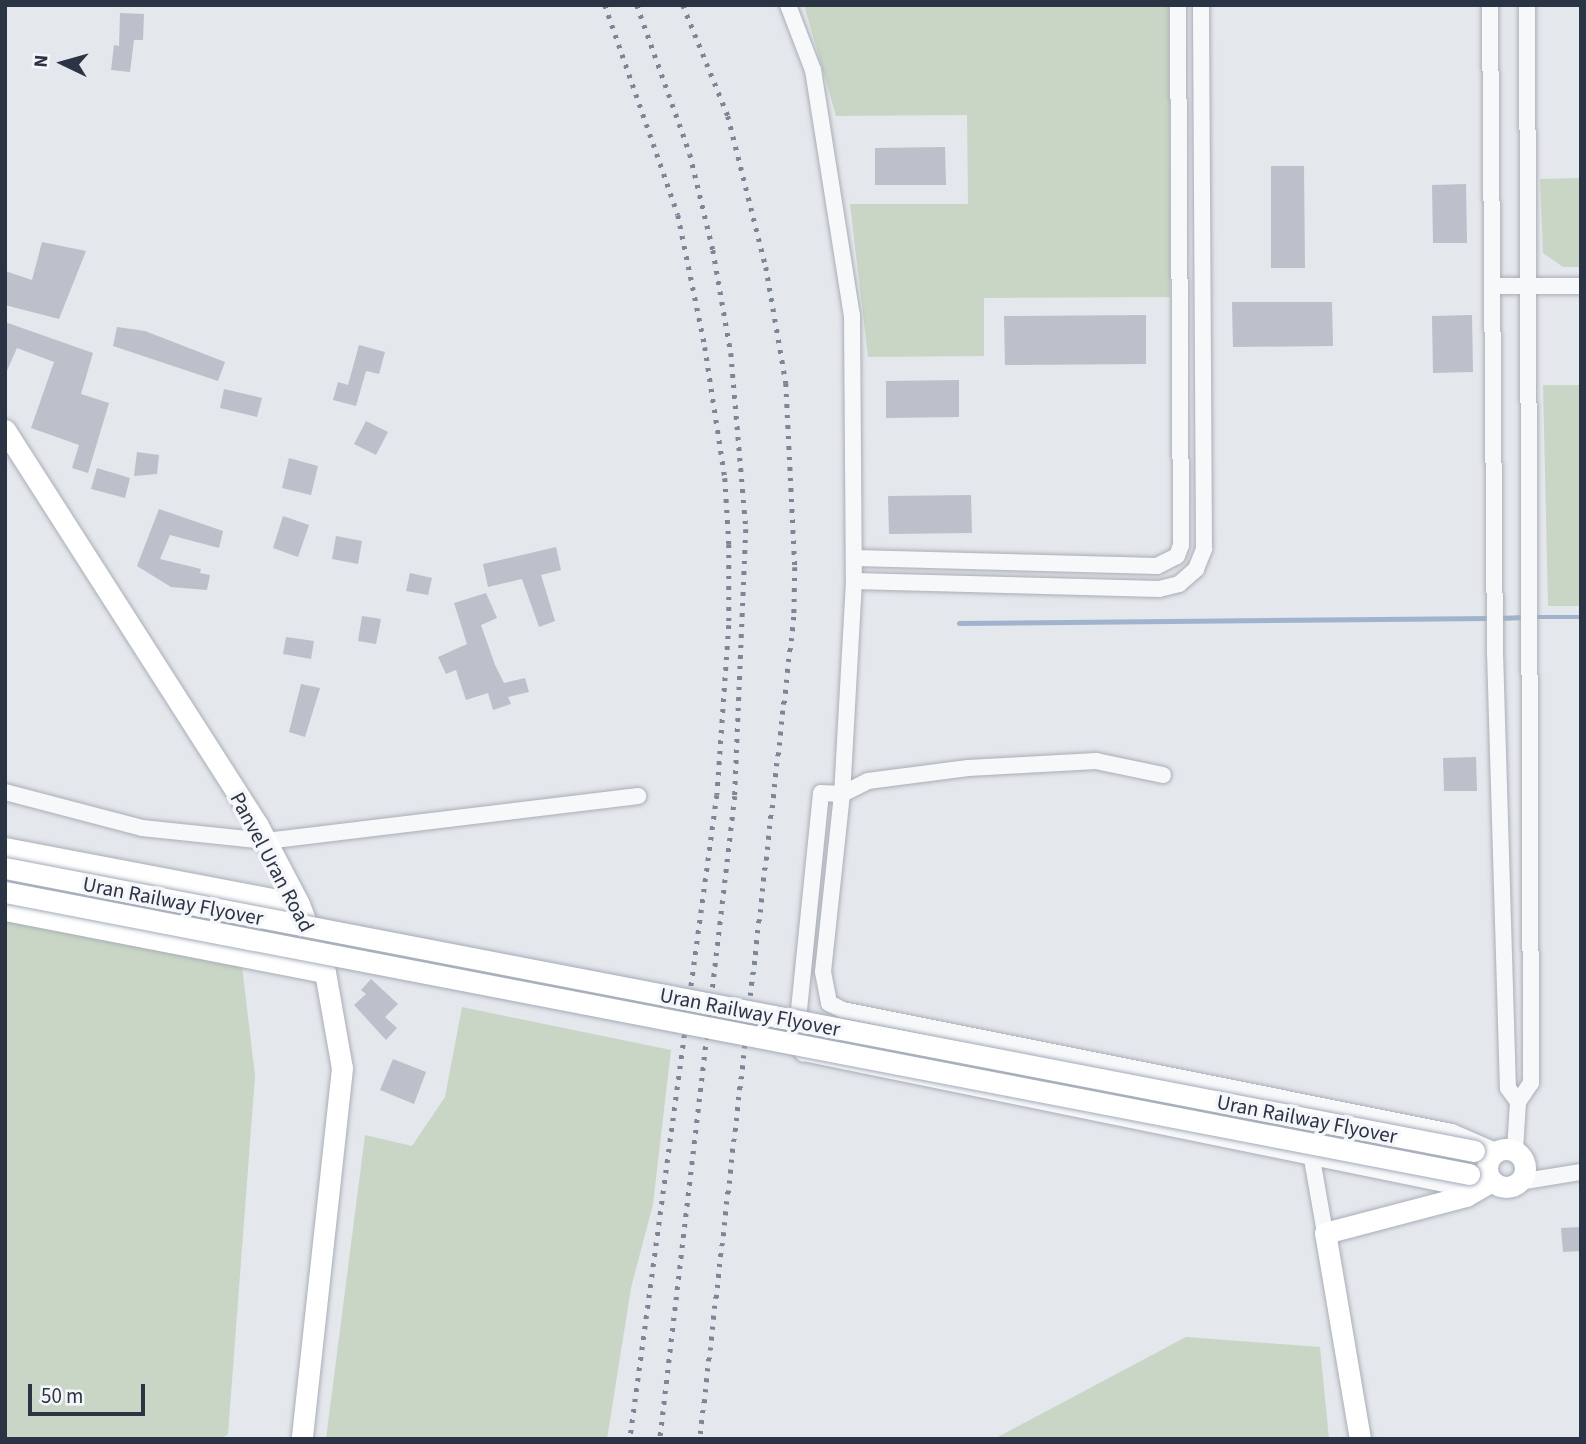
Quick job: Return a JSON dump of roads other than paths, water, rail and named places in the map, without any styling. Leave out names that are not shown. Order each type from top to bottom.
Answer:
[{"type":"main road","name":"Panvel Uran Road","points":[[5,430],[266,841],[299,904],[326,972],[342,1068],[302,1439]]},
{"type":"main road","points":[[5,848],[299,904]]},
{"type":"main road","name":"Uran Railway Flyover","points":[[5,869],[1474,1151],[1505,1151]]},
{"type":"main road","name":"Uran Railway Flyover","points":[[5,892],[1480,1182]]},
{"type":"main road","points":[[5,910],[326,972]]},
{"type":"main road","points":[[1360,1439],[1325,1233],[1480,1182],[1508,1187],[1519,1182],[1525,1165],[1505,1151],[1487,1165],[1480,1182]]},
{"type":"street","points":[[788,5],[813,70],[852,315],[855,558],[842,794],[823,990],[836,1007],[1452,1132],[1505,1151],[1518,1102],[1531,1083],[1532,617],[1527,5]]},
{"type":"street","points":[[855,558],[1157,566],[1177,556],[1181,545],[1178,5]]},
{"type":"street","points":[[854,581],[1159,589],[1179,584],[1196,569],[1204,549],[1201,5]]},
{"type":"street","points":[[1490,5],[1495,618],[1508,1088],[1518,1102]]},
{"type":"street","points":[[1492,286],[1581,286]]},
{"type":"street","points":[[1163,775],[1083,761],[868,781],[842,794],[821,793],[796,1038],[803,1053],[1312,1158],[1480,1182]]},
{"type":"street","points":[[5,792],[142,828],[266,841],[638,796]]},
{"type":"street","points":[[1312,1158],[1325,1233]]},
{"type":"street","points":[[1519,1182],[1581,1172]]},
{"type":"waterway","points":[[1499,618],[1525,617]]},
{"type":"waterway","points":[[1534,617],[1581,617]]},
{"type":"waterway","points":[[959,623],[1490,618]]},
{"type":"railway","points":[[605,5],[678,215],[705,347],[725,478],[729,544],[729,625],[717,795],[630,1439]]},
{"type":"railway","points":[[637,5],[690,154],[713,250],[731,353],[746,529],[735,796],[660,1439]]},
{"type":"railway","points":[[683,5],[728,116],[766,267],[786,383],[795,567],[794,617],[700,1439]]}]
